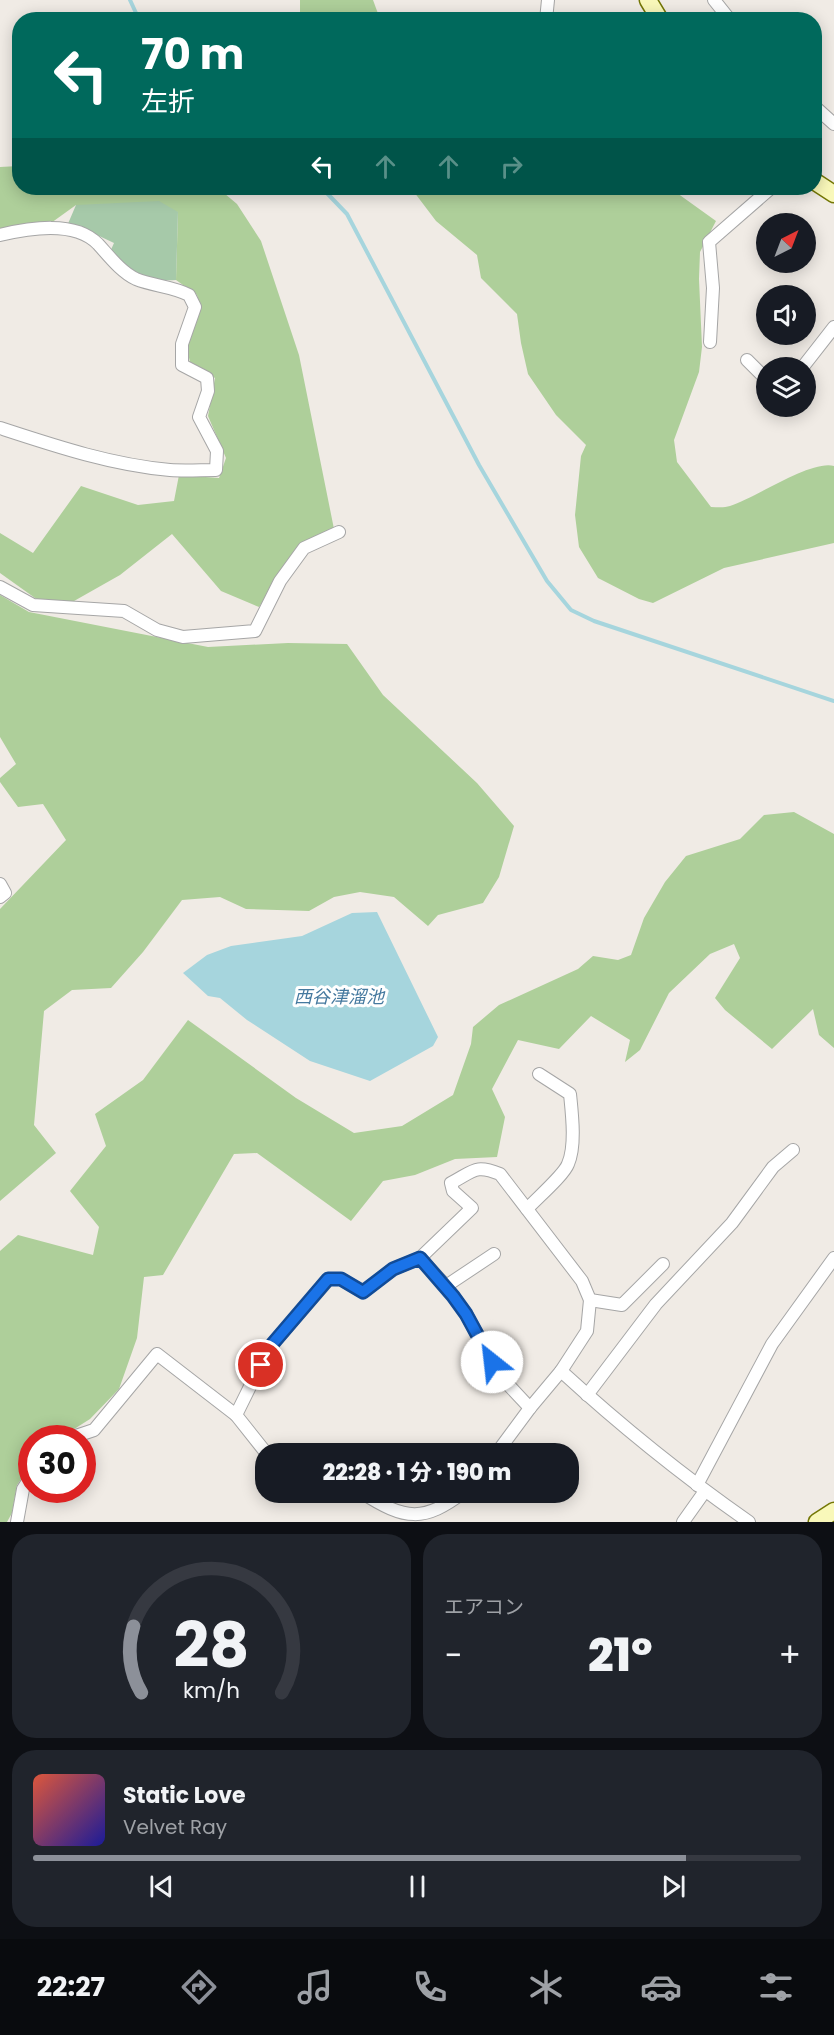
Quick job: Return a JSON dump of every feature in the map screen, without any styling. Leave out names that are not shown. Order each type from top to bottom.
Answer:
[{"type":"main road","points":[[817,1522],[834,1511]]},
{"type":"street","points":[[714,0],[724,12]]},
{"type":"street","points":[[822,113],[834,124]]},
{"type":"street","points":[[710,342],[713,288],[709,242],[763,195]]},
{"type":"street","points":[[0,235],[21,230],[69,229],[92,238],[111,259],[134,278],[177,288],[189,295],[195,308],[182,344],[182,365],[207,378],[208,391],[200,417],[218,451],[216,470],[171,470],[111,460],[51,445],[0,428]]},
{"type":"street","points":[[811,357],[834,327]]},
{"type":"street","points":[[747,360],[756,369]]},
{"type":"street","points":[[0,587],[33,605],[124,611],[157,630],[183,637],[255,631],[280,581],[304,548],[339,532]]},
{"type":"street","points":[[0,884],[5,893],[0,897]]},
{"type":"street","points":[[527,1209],[568,1167],[570,1156],[573,1120],[570,1094],[539,1074]]},
{"type":"street","points":[[587,1395],[656,1304],[732,1223],[773,1167],[793,1150]]},
{"type":"street","points":[[236,1415],[269,1348],[328,1279],[341,1279],[363,1292],[393,1269],[420,1258],[472,1208],[453,1191],[451,1183],[477,1169],[484,1168],[500,1174],[582,1281],[590,1300],[587,1331],[561,1371],[504,1443]]},
{"type":"street","points":[[446,1286],[495,1254]]},
{"type":"street","points":[[420,1258],[446,1286],[466,1314],[501,1377],[530,1408]]},
{"type":"street","points":[[682,1522],[772,1344],[834,1258]]},
{"type":"street","points":[[590,1300],[622,1305],[663,1264]]},
{"type":"street","points":[[96,1428],[157,1354],[236,1415],[258,1443]]},
{"type":"street","points":[[561,1371],[701,1488],[748,1522]]},
{"type":"street","points":[[17,1522],[20,1503]]},
{"type":"street","points":[[379,1503],[411,1522],[436,1520],[455,1503]]},
{"type":"green space","points":[[300,0],[373,0],[377,12],[300,12]]},
{"type":"green space","points":[[12,166],[12,195],[226,195],[237,204],[261,241],[299,355],[334,529],[299,547],[259,607],[221,591],[172,534],[120,575],[67,605],[42,603],[0,573],[0,533],[33,553],[81,486],[138,505],[174,501],[179,475],[219,478],[226,458],[208,416],[215,378],[190,362],[186,345],[200,311],[197,295],[176,280],[178,212],[76,205],[51,223],[0,234],[0,167]]},
{"type":"green space","points":[[416,195],[680,195],[716,221],[700,252],[702,347],[699,372],[674,440],[677,462],[711,507],[728,507],[797,474],[824,466],[834,466],[834,543],[724,568],[653,603],[639,599],[598,578],[579,547],[575,515],[581,456],[586,445],[556,415],[528,374],[517,314],[481,278],[477,255],[436,221]]},
{"type":"green space","points":[[159,201],[178,212],[176,280],[155,279],[140,274],[110,252],[114,243],[80,227],[67,226],[76,205]]},
{"type":"green space","points":[[0,595],[29,612],[208,647],[288,643],[347,644],[383,695],[477,783],[514,826],[499,877],[483,903],[438,915],[428,926],[394,897],[360,892],[334,897],[309,911],[246,909],[220,897],[182,900],[143,952],[111,988],[72,990],[44,1011],[34,1125],[56,1153],[0,1201],[0,909],[66,840],[43,804],[18,807],[0,782],[0,778],[16,764],[0,737]]},
{"type":"green space","points":[[794,812],[834,834],[834,1048],[819,1035],[813,1009],[772,1049],[725,1010],[715,998],[740,958],[734,944],[710,954],[669,993],[640,1050],[625,1062],[630,1040],[591,1016],[559,1049],[518,1040],[492,1089],[505,1117],[497,1157],[455,1159],[415,1175],[383,1181],[351,1221],[257,1153],[234,1154],[163,1275],[144,1277],[137,1338],[119,1389],[90,1419],[81,1425],[18,1425],[18,1484],[12,1513],[7,1522],[0,1522],[0,1251],[18,1235],[93,1255],[99,1227],[70,1191],[106,1146],[95,1114],[143,1080],[188,1020],[296,1098],[354,1133],[402,1126],[453,1095],[471,1044],[473,1027],[499,1005],[578,969],[593,956],[618,960],[631,955],[644,918],[665,882],[686,856],[740,839],[764,815]]},
{"type":"water","name":"西谷津溜池","points":[[377,912],[438,1037],[433,1046],[370,1081],[310,1061],[247,1020],[220,998],[208,996],[183,973],[207,955],[231,946],[302,936],[352,913]]},
{"type":"waterway","points":[[130,0],[136,12]]},
{"type":"waterway","points":[[329,195],[347,214],[479,465],[547,581],[571,610],[594,621],[834,701]]},
{"type":"route","points":[[261,1365],[269,1348],[328,1279],[341,1279],[363,1292],[393,1269],[420,1258],[446,1286],[466,1314],[492,1362]]}]
